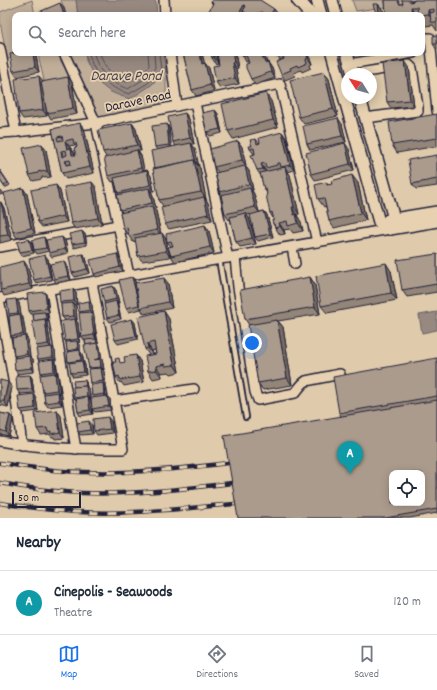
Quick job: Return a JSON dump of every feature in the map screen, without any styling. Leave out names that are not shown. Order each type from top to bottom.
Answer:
[{"type":"main road","points":[[298,0],[309,12]]},
{"type":"street","points":[[164,0],[165,12]]},
{"type":"street","points":[[169,0],[170,12]]},
{"type":"street","points":[[313,12],[317,0]]},
{"type":"street","points":[[332,0],[335,12]]},
{"type":"street","points":[[425,38],[430,38],[437,110]]},
{"type":"street","points":[[0,48],[16,132]]},
{"type":"street","points":[[65,56],[96,123],[129,275]]},
{"type":"street","points":[[170,56],[177,106]]},
{"type":"street","points":[[333,56],[380,222],[374,232]]},
{"type":"street","points":[[348,56],[351,68]]},
{"type":"street","points":[[362,68],[403,56]]},
{"type":"street","points":[[366,118],[418,111],[412,68],[409,65],[377,68]]},
{"type":"street","name":"Darave Road","points":[[0,133],[96,123],[280,84],[317,242]]},
{"type":"street","points":[[195,102],[228,258],[238,287],[255,392],[258,400],[294,393],[306,381],[340,374]]},
{"type":"street","points":[[362,104],[392,224]]},
{"type":"street","points":[[0,298],[374,232],[392,224],[437,212]]},
{"type":"street","points":[[380,222],[392,224],[437,221]]},
{"type":"street","points":[[0,247],[118,225]]},
{"type":"street","points":[[292,247],[295,264]]},
{"type":"street","points":[[0,441],[22,445],[76,449],[123,449],[92,282]]},
{"type":"street","points":[[49,290],[76,449]]},
{"type":"street","points":[[0,304],[10,384],[22,445]]},
{"type":"street","points":[[114,401],[194,389]]},
{"type":"lane","points":[[228,258],[246,417]]},
{"type":"shaded area","points":[[32,0],[34,12],[12,12],[12,56],[26,56],[7,59],[0,21],[0,12]]},
{"type":"shaded area","points":[[61,0],[76,0],[78,12],[65,12]]},
{"type":"shaded area","points":[[352,0],[434,0],[356,11]]},
{"type":"shaded area","points":[[38,56],[59,56],[71,80],[45,85]]},
{"type":"shaded area","points":[[69,56],[85,56],[86,61],[101,85],[150,86],[166,71],[166,102],[119,118],[100,122]]},
{"type":"water","points":[[76,0],[153,0],[156,2],[157,12],[78,12]]},
{"type":"water","name":"Darave Pond","points":[[86,56],[164,56],[166,71],[150,86],[130,99],[106,89],[94,76]]},
{"type":"water","points":[[437,312],[437,330],[422,333],[419,315]]},
{"type":"building","points":[[212,0],[260,0],[274,9],[272,12],[244,12],[243,11],[246,6],[244,5],[240,12],[211,12],[209,11],[213,3],[211,2]]},
{"type":"building","points":[[385,0],[398,0],[399,4],[403,4],[402,0],[410,0],[410,2],[414,0],[437,0],[437,22],[431,22],[430,13],[434,12],[434,9],[428,10],[428,14],[425,14],[425,12],[418,12],[417,7],[411,7],[412,12],[386,12]]},
{"type":"building","points":[[60,3],[63,12],[39,12]]},
{"type":"building","points":[[373,4],[378,4],[379,12],[376,12]]},
{"type":"building","points":[[437,35],[437,44],[433,44],[433,36]]},
{"type":"building","points":[[10,54],[12,54],[12,56],[33,56],[35,67],[13,71]]},
{"type":"building","points":[[184,56],[201,56],[202,64],[205,63],[210,85],[192,90]]},
{"type":"building","points":[[218,56],[233,56],[234,62],[232,63],[235,78],[216,82],[213,66],[219,65]]},
{"type":"building","points":[[246,56],[262,56],[265,63],[268,62],[271,72],[251,79],[246,68],[246,64],[249,63]]},
{"type":"building","points":[[283,56],[307,56],[308,58],[306,59],[307,63],[298,67],[297,65],[290,68],[291,70],[281,74],[276,62],[284,59]]},
{"type":"building","points":[[405,61],[410,100],[387,102],[382,64]]},
{"type":"building","points":[[324,72],[333,109],[299,117],[290,80]]},
{"type":"building","points":[[39,76],[43,110],[19,113],[15,79]]},
{"type":"building","points":[[68,77],[73,108],[47,113],[41,82]]},
{"type":"building","points":[[266,93],[273,120],[228,131],[222,104]]},
{"type":"building","points":[[215,110],[220,129],[207,132],[202,113]]},
{"type":"building","points":[[185,113],[190,138],[173,142],[168,117]]},
{"type":"building","points":[[437,114],[437,138],[392,145],[389,122]]},
{"type":"building","points":[[338,118],[342,136],[307,144],[303,126]]},
{"type":"building","points":[[80,123],[90,167],[62,173],[52,129]],"holes":[[[62,136],[63,140],[58,141],[57,137]],[[73,139],[74,144],[76,143],[77,147],[74,148],[76,155],[72,155],[71,148],[67,149],[65,141]],[[66,150],[67,155],[62,157],[61,151]],[[70,160],[71,164],[66,165],[65,161]]]},
{"type":"building","points":[[132,123],[137,145],[103,152],[98,130]]},
{"type":"building","points":[[167,124],[169,145],[155,147],[152,126]]},
{"type":"building","points":[[282,132],[290,165],[281,167],[280,163],[277,163],[277,165],[266,168],[265,163],[261,164],[263,169],[257,170],[251,155],[255,154],[254,148],[250,149],[249,146],[252,146],[250,140],[256,139],[257,144],[260,143],[259,138]]},
{"type":"building","points":[[238,141],[242,160],[214,167],[210,149]]},
{"type":"building","points":[[191,143],[195,160],[154,168],[151,151]]},
{"type":"building","points":[[345,143],[350,164],[311,174],[306,153]]},
{"type":"building","points":[[42,144],[47,171],[40,171],[29,175],[23,148]]},
{"type":"building","points":[[137,150],[141,168],[108,176],[104,158]]},
{"type":"building","points":[[437,155],[437,179],[412,184],[408,160]]},
{"type":"building","points":[[194,160],[201,192],[159,200],[153,169]]},
{"type":"building","points":[[245,166],[249,184],[220,192],[215,173]]},
{"type":"building","points":[[285,167],[294,207],[292,207],[294,215],[296,214],[298,223],[288,226],[287,221],[279,223],[280,226],[275,228],[272,220],[274,220],[272,212],[270,213],[266,188],[264,189],[260,173]]},
{"type":"building","points":[[147,170],[150,185],[118,193],[114,178]]},
{"type":"building","points":[[0,171],[8,183],[4,186],[0,180]]},
{"type":"building","points":[[352,175],[361,213],[329,221],[324,198],[318,199],[315,185],[326,182],[327,185],[332,184],[331,181]]},
{"type":"building","points":[[92,182],[98,218],[71,223],[64,187]]},
{"type":"building","points":[[56,185],[63,216],[38,222],[31,190]]},
{"type":"building","points":[[23,188],[31,228],[13,232],[4,193]]},
{"type":"building","points":[[149,188],[152,203],[120,210],[117,195]]},
{"type":"building","points":[[250,188],[255,207],[225,214],[221,195]]},
{"type":"building","points":[[204,197],[208,214],[165,224],[161,207]]},
{"type":"building","points":[[0,202],[8,235],[0,236]]},
{"type":"building","points":[[152,206],[157,230],[129,236],[127,227],[123,228],[120,213]]},
{"type":"building","points":[[264,211],[270,234],[255,237],[250,215]]},
{"type":"building","points":[[245,213],[252,238],[236,242],[230,217]]},
{"type":"building","points":[[205,225],[210,247],[171,256],[168,247],[173,246],[171,241],[167,242],[166,234]]},
{"type":"building","points":[[82,231],[85,242],[72,244],[69,234]]},
{"type":"building","points":[[162,233],[166,251],[138,256],[135,238]]},
{"type":"building","points":[[44,237],[46,248],[34,250],[32,240]]},
{"type":"building","points":[[62,237],[65,249],[49,253],[46,240]]},
{"type":"building","points":[[29,239],[32,250],[20,252],[17,242]]},
{"type":"building","points":[[83,254],[87,269],[72,273],[69,257]]},
{"type":"building","points":[[117,254],[120,267],[94,274],[90,260]]},
{"type":"building","points":[[437,254],[437,284],[402,290],[397,260]]},
{"type":"building","points":[[45,255],[50,276],[34,280],[29,259]]},
{"type":"building","points":[[24,261],[29,284],[1,290],[0,267]]},
{"type":"building","points":[[64,261],[68,276],[54,279],[50,264]]},
{"type":"building","points":[[386,263],[391,293],[321,306],[316,276]]},
{"type":"building","points":[[132,277],[139,305],[126,308],[119,280]]},
{"type":"building","points":[[310,277],[315,307],[245,319],[240,290]]},
{"type":"building","points":[[164,278],[168,302],[140,308],[135,283]]},
{"type":"building","points":[[113,286],[116,299],[104,302],[101,289]]},
{"type":"building","points":[[73,289],[74,301],[60,302],[59,291]]},
{"type":"building","points":[[45,292],[47,308],[29,311],[27,294]]},
{"type":"building","points":[[16,299],[18,313],[9,314],[7,300]]},
{"type":"building","points":[[89,301],[90,310],[79,312],[78,303]]},
{"type":"building","points":[[116,301],[119,315],[107,318],[104,304]]},
{"type":"building","points":[[73,303],[74,316],[62,317],[61,304]]},
{"type":"building","points":[[164,311],[174,365],[165,366],[165,364],[156,366],[156,370],[148,371],[145,356],[156,354],[154,342],[147,344],[148,348],[145,349],[138,317]]},
{"type":"building","points":[[45,312],[46,320],[34,321],[33,313]]},
{"type":"building","points":[[91,312],[94,335],[82,337],[79,313]]},
{"type":"building","points":[[20,314],[23,334],[11,336],[9,316]]},
{"type":"building","points":[[45,319],[48,344],[36,346],[32,321]]},
{"type":"building","points":[[75,319],[78,339],[65,341],[62,321]]},
{"type":"building","points":[[132,319],[136,336],[115,340],[111,324]]},
{"type":"building","points":[[277,320],[287,378],[258,383],[248,325]]},
{"type":"building","points":[[25,336],[27,354],[14,356],[12,338]]},
{"type":"building","points":[[96,339],[97,343],[86,345],[85,340]]},
{"type":"building","points":[[77,341],[78,349],[67,351],[66,342]]},
{"type":"building","points":[[98,343],[100,358],[94,360],[100,359],[101,367],[89,368],[84,345]]},
{"type":"building","points":[[52,347],[53,357],[38,359],[36,349]]},
{"type":"building","points":[[80,350],[81,360],[68,362],[67,352]]},
{"type":"building","points":[[136,355],[140,377],[120,380],[119,376],[116,377],[113,362],[116,362],[115,359],[119,358],[120,363],[125,362],[124,357]]},
{"type":"building","points":[[30,356],[32,368],[15,370],[14,358]]},
{"type":"building","points":[[437,358],[437,396],[339,413],[333,377]]},
{"type":"building","points":[[53,359],[54,371],[41,373],[39,361]]},
{"type":"building","points":[[82,361],[84,372],[71,373],[69,363]]},
{"type":"building","points":[[101,368],[103,381],[90,383],[88,369]]},
{"type":"building","points":[[55,373],[57,390],[43,392],[40,375]]},
{"type":"building","points":[[30,375],[32,389],[17,390],[16,376]]},
{"type":"building","points":[[0,380],[8,382],[4,401],[0,401]]},
{"type":"building","points":[[85,380],[86,386],[74,387],[73,381]]},
{"type":"building","points":[[103,383],[104,394],[92,396],[91,385]]},
{"type":"building","points":[[86,386],[87,396],[74,398],[73,387]]},
{"type":"building","points":[[58,392],[59,401],[45,403],[44,394]]},
{"type":"building","points":[[34,394],[35,408],[20,410],[18,396]]},
{"type":"building","points":[[107,396],[109,406],[92,409],[91,398]]},
{"type":"building","points":[[88,397],[90,410],[78,412],[76,399]]},
{"type":"building","points":[[437,400],[437,509],[385,518],[238,518],[224,436]]},
{"type":"building","points":[[57,410],[60,432],[51,434],[51,431],[48,432],[47,428],[37,429],[35,413]]},
{"type":"building","points":[[0,413],[10,415],[6,432],[0,430]]},
{"type":"building","points":[[108,417],[110,429],[94,431],[93,419]]},
{"type":"building","points":[[89,421],[90,430],[78,432],[77,423]]},
{"type":"railway","points":[[0,463],[74,472],[157,470],[228,463]]},
{"type":"railway","points":[[0,483],[51,491],[101,493],[157,491],[232,483]]},
{"type":"railway","points":[[0,503],[49,510],[99,513],[157,511],[235,504]]},
{"type":"place","name":"Cinepolis - Seawoods","points":[[350,474]]}]
